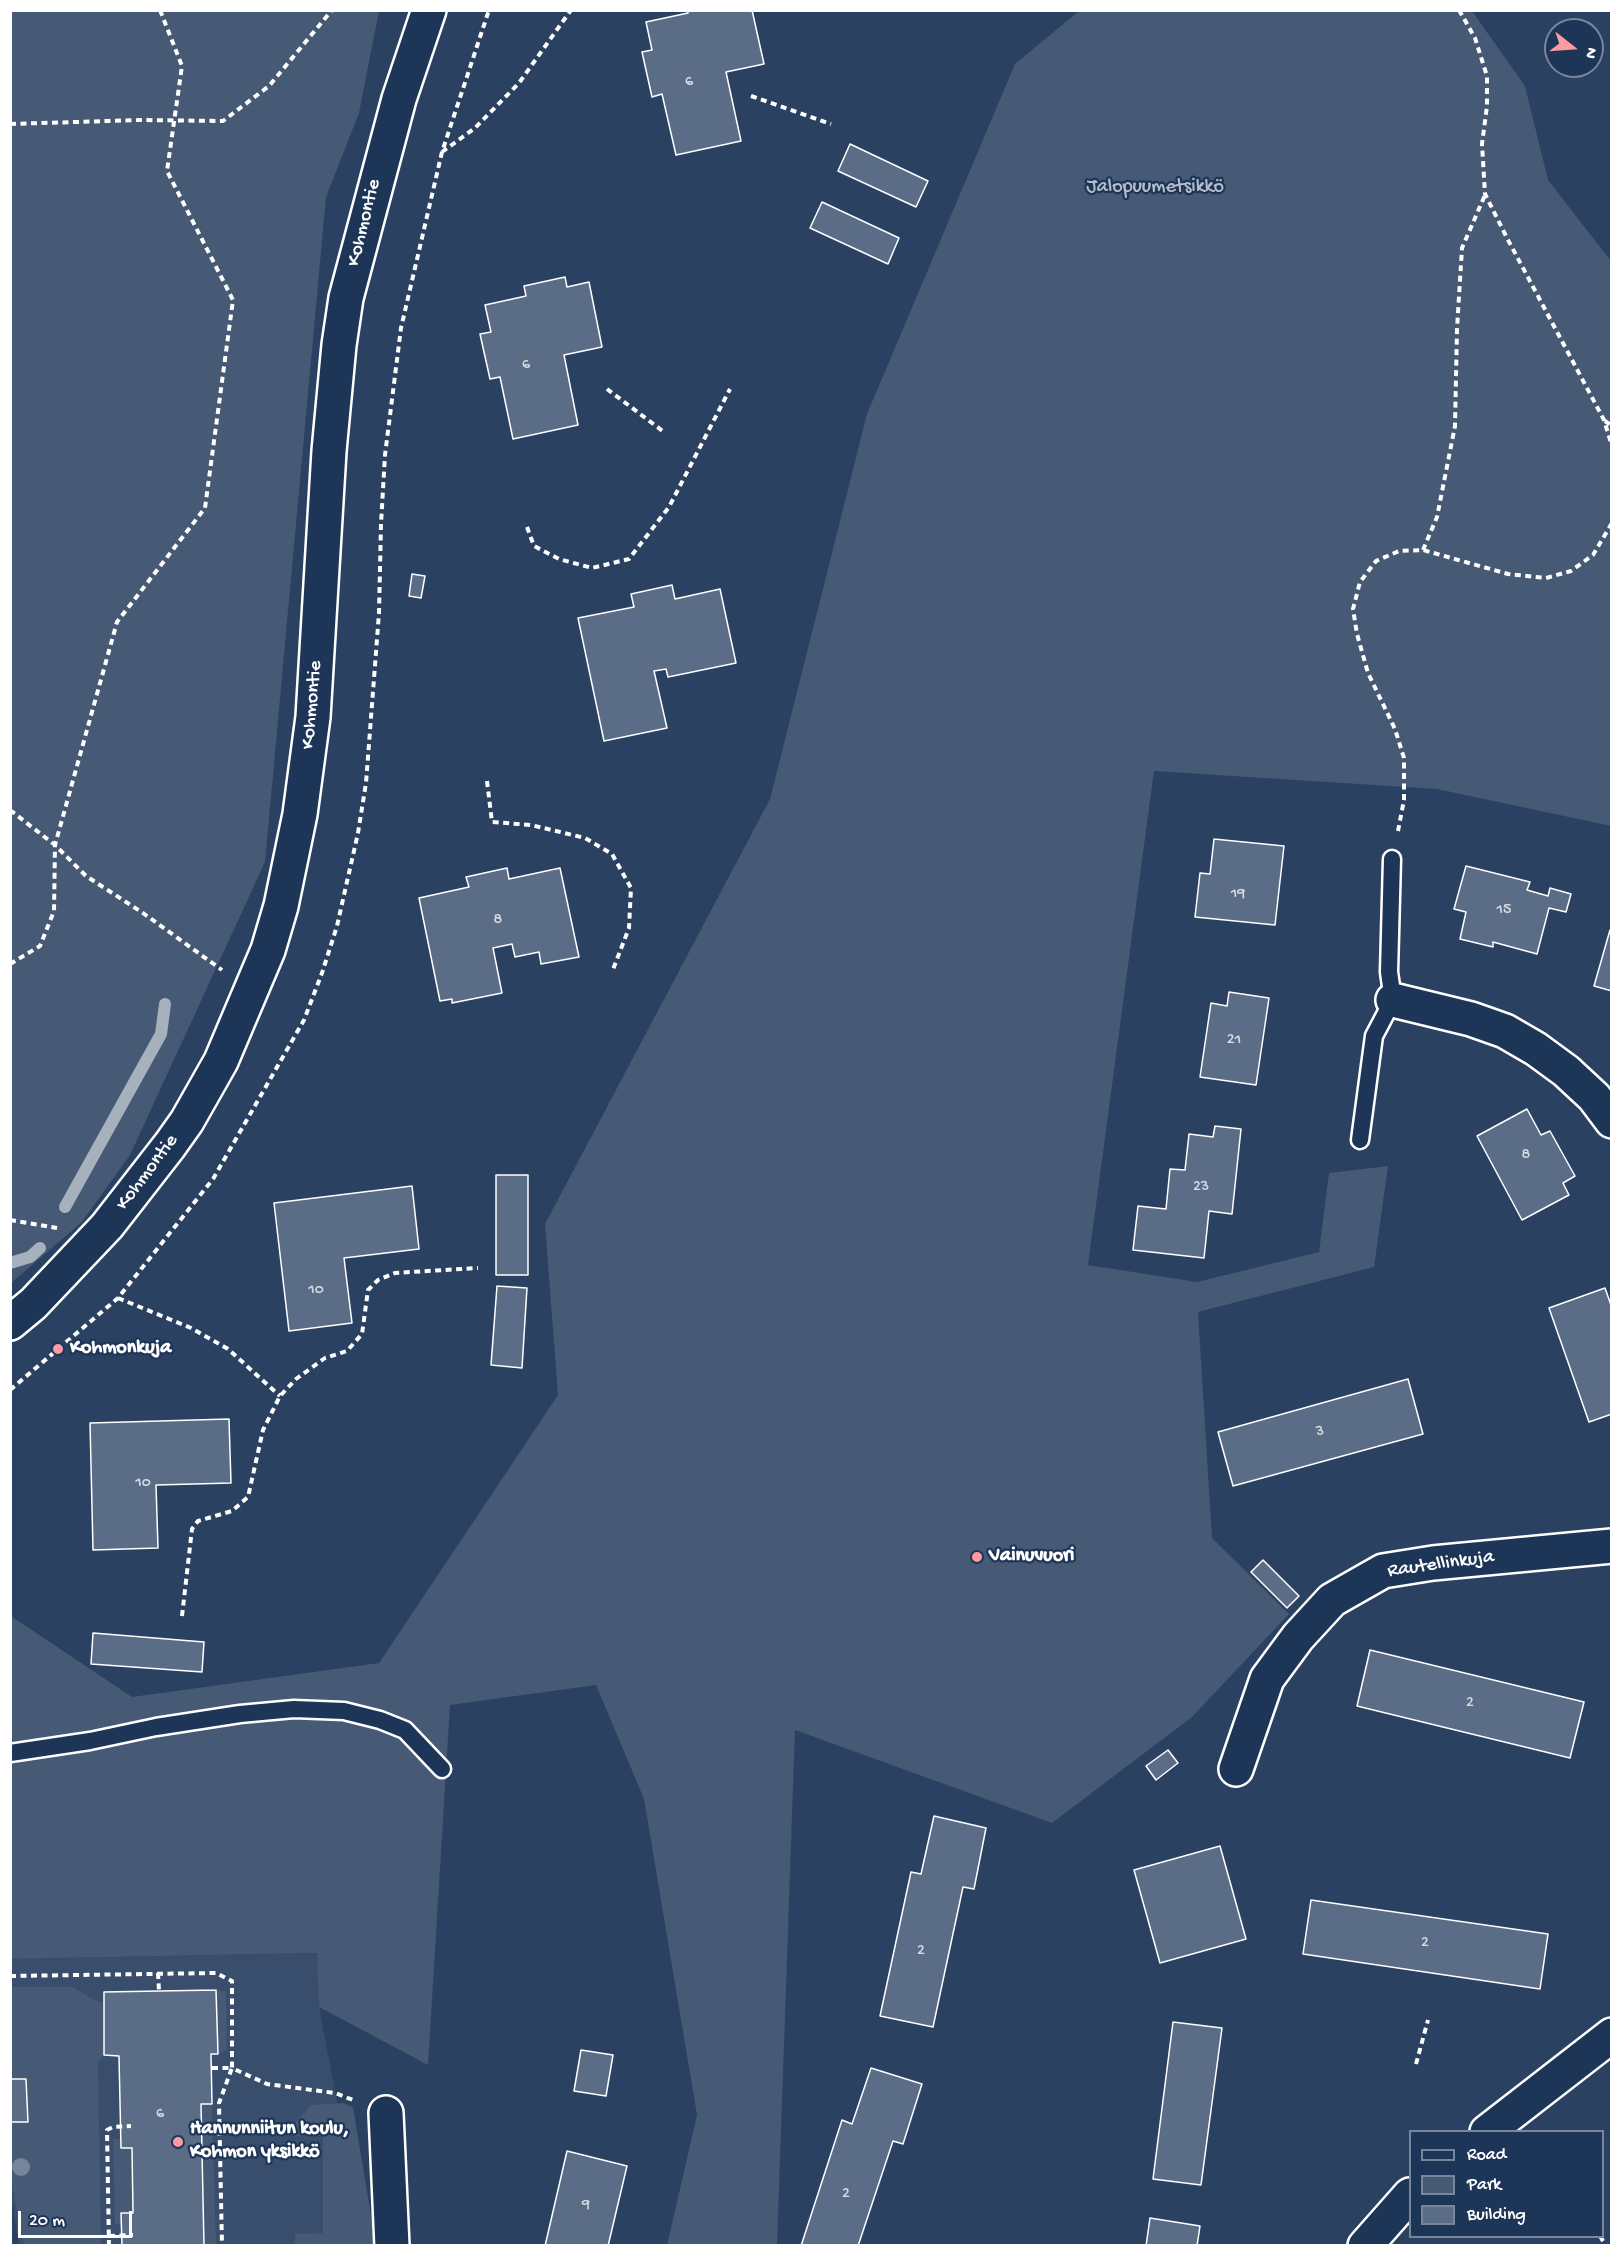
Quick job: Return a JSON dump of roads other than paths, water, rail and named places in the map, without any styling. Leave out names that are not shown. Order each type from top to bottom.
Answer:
[{"type":"street","name":"Kohmontie","points":[[10,1323],[33,1304],[107,1226],[187,1121],[216,1069],[252,992],[281,906],[306,772],[318,659],[329,451],[346,298],[399,99],[429,10]]},
{"type":"street","points":[[1393,1000],[1471,1019],[1505,1031],[1536,1049],[1566,1071],[1594,1097],[1611,1121]]},
{"type":"street","name":"Rautellinkuja","points":[[1236,1769],[1267,1679],[1298,1637],[1332,1600],[1383,1571],[1433,1563],[1611,1546]]},
{"type":"street","points":[[1490,2130],[1611,2035]]},
{"type":"street","points":[[386,2114],[392,2246]]},
{"type":"street","points":[[1365,2246],[1409,2196]]},
{"type":"lane","points":[[1360,1140],[1374,1036],[1393,1000],[1389,972],[1392,859]]},
{"type":"lane","points":[[10,1752],[90,1741],[156,1727],[240,1714],[294,1709],[344,1711],[380,1720],[405,1730],[442,1769]]},
{"type":"waterway","points":[[65,1207],[161,1034],[165,1004]]},
{"type":"waterway","points":[[10,1263],[30,1257],[40,1248]]},
{"type":"place","name":"Kohmonkuja","points":[[58,1349]]},
{"type":"place","name":"Vainuvuori","points":[[977,1557]]},
{"type":"place","name":"Hannunniitun koulu, Kohmon yksikkö","points":[[178,2142]]},
{"type":"park label","name":"Jalopuumetsikkö","points":[[1155,188]]}]
